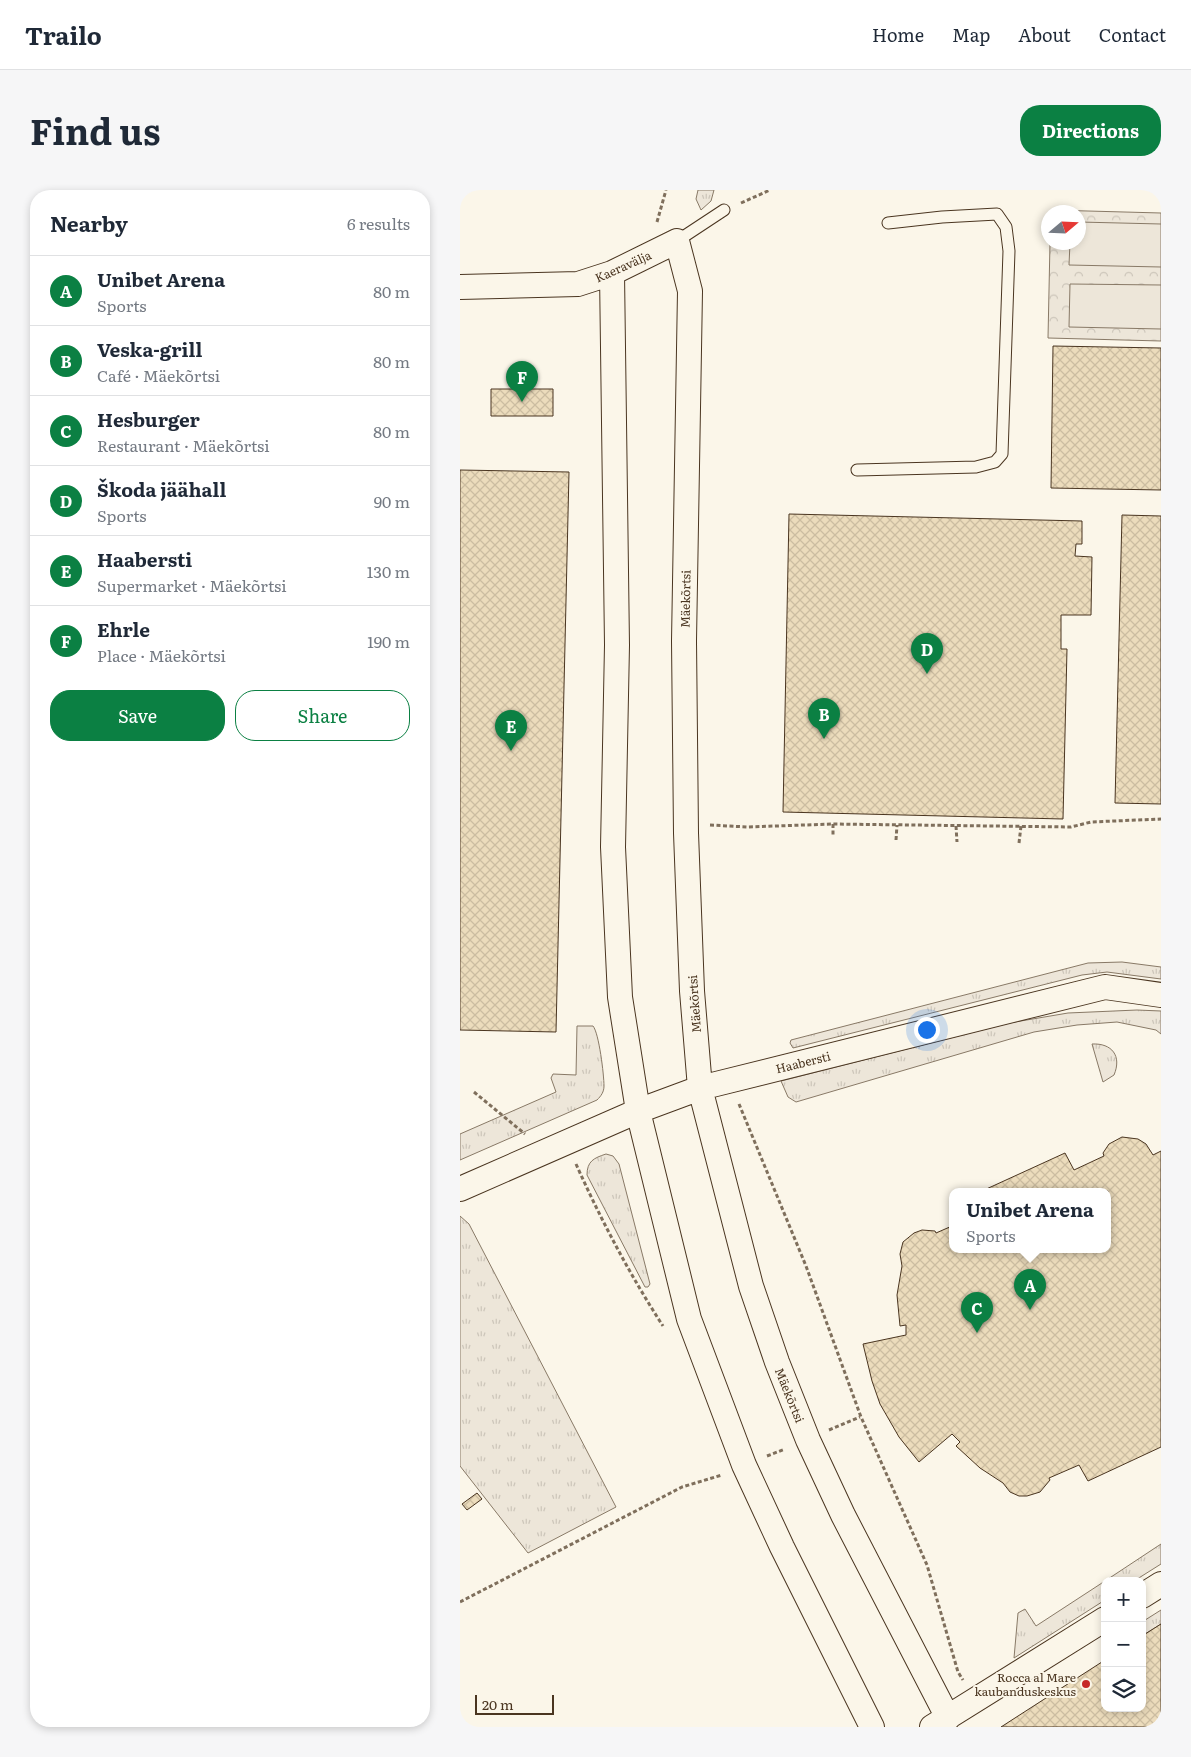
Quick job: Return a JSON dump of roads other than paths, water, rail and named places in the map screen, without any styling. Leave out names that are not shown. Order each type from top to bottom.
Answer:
[{"type":"street","name":"Kaeravälja","points":[[460,286],[578,284],[612,273],[677,241]]},
{"type":"street","name":"Mäekõrtsi","points":[[677,241],[690,291],[684,641],[686,833],[692,991],[700,1088],[751,1286],[777,1362],[808,1440],[940,1722]]},
{"type":"street","points":[[612,273],[617,645],[613,847],[620,997],[638,1111],[689,1319],[744,1465],[872,1727]]},
{"type":"street","name":"Haabersti","points":[[460,1189],[638,1111],[700,1088],[1105,987],[1161,995]]},
{"type":"street","points":[[1146,1593],[1161,1584]]},
{"type":"street","points":[[940,1722],[1101,1622]]},
{"type":"lane","name":"Kaeravälja","points":[[677,241],[724,210]]},
{"type":"lane","points":[[857,470],[976,467],[996,462],[1002,454],[1010,251],[1006,227],[997,214],[942,217],[888,223]]},
{"type":"place","name":"Ehrle","points":[[522,402]]},
{"type":"place","name":"Škoda jäähall","points":[[927,674]]},
{"type":"place","name":"Veska-grill","points":[[824,739]]},
{"type":"place","name":"Haabersti","points":[[511,751]]},
{"type":"place","name":"Unibet Arena","points":[[1030,1310]]},
{"type":"place","name":"Hesburger","points":[[977,1333]]},
{"type":"place","name":"Rocca al Mare kaubanduskeskus","points":[[1086,1684]]}]
